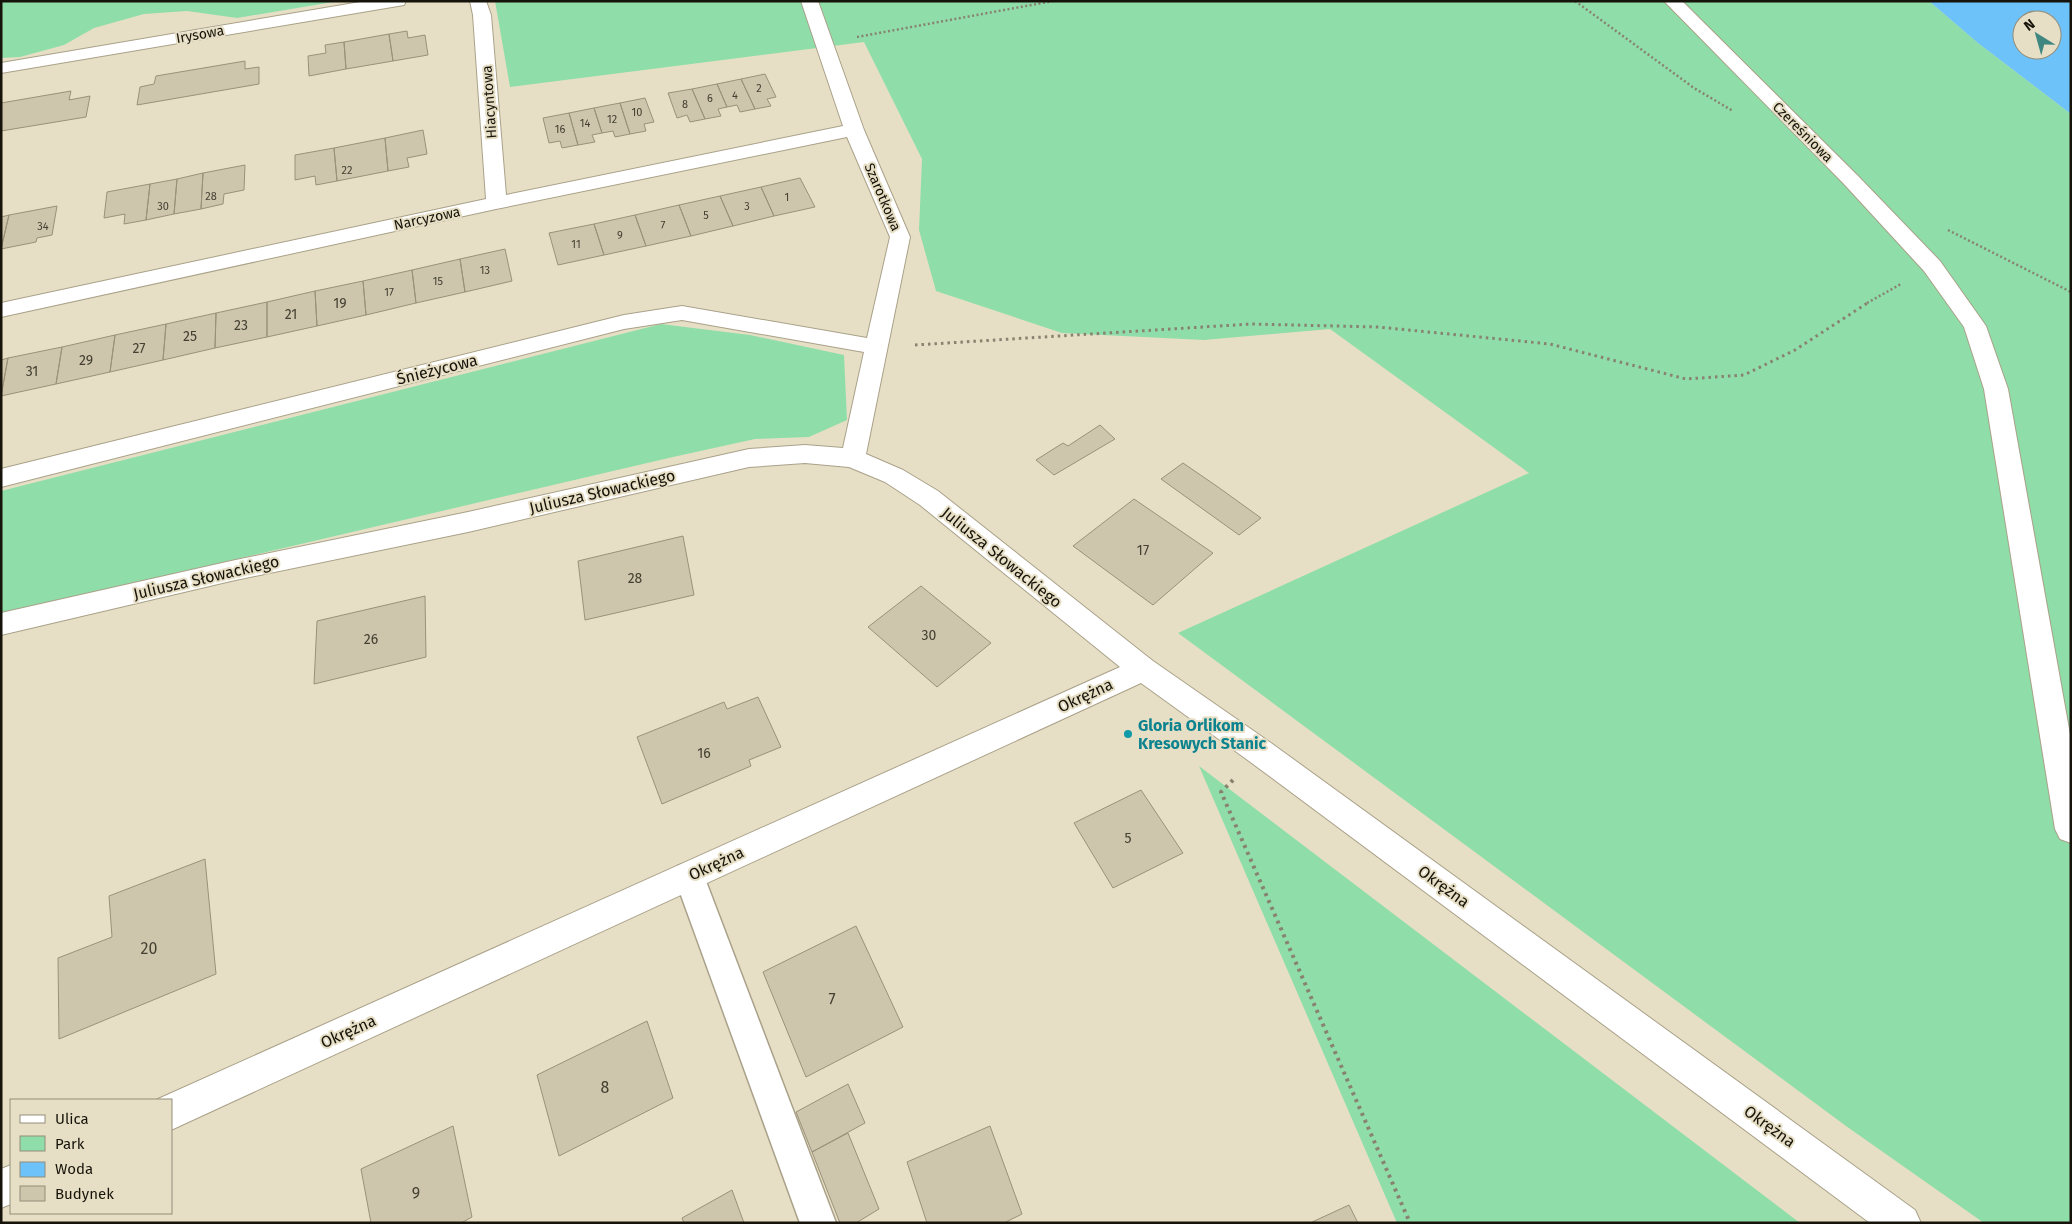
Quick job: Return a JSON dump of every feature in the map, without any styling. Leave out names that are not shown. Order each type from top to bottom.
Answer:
[{"type":"street","name":"Irysowa","points":[[1,68],[398,1]]},
{"type":"street","name":"Hiacyntowa","points":[[478,1],[482,15],[496,203]]},
{"type":"street","name":"Szarotkowa","points":[[809,1],[854,130],[900,237],[853,458]]},
{"type":"street","name":"Czereśniowa","points":[[1672,1],[1851,180],[1932,266],[1975,326],[1996,389],[2071,829]]},
{"type":"street","name":"Narcyzowa","points":[[1,310],[496,203],[854,130]]},
{"type":"street","name":"Śnieżycowa","points":[[1,478],[624,322],[682,313],[877,347]]},
{"type":"street","name":"Juliusza Słowackiego","points":[[1,624],[222,573],[468,522],[749,458],[805,454],[853,458],[894,476],[929,498],[1143,669]]},
{"type":"street","name":"Okrężna","points":[[172,1112],[1143,669],[1260,752],[1902,1223]]},
{"type":"lane","points":[[688,876],[818,1223]]},
{"type":"path","points":[[824,43],[1053,1]]},
{"type":"path","points":[[1575,1],[1694,88],[1735,112]]},
{"type":"path","points":[[1947,229],[2071,292]]},
{"type":"path","points":[[877,347],[1251,324],[1378,327],[1550,344],[1686,379],[1744,375],[1795,350],[1859,308],[1932,266]]},
{"type":"path","points":[[1260,752],[1221,792],[1410,1223]]},
{"type":"green space","points":[[1,1],[339,1],[237,18],[187,11],[144,14],[94,28],[64,45],[20,57],[1,58]]},
{"type":"green space","points":[[495,1],[1929,1],[1978,43],[2071,114],[2071,1223],[1984,1223],[1846,1126],[1178,633],[1529,473],[1330,329],[1204,340],[1062,333],[936,291],[919,230],[922,159],[864,42],[510,87]]},
{"type":"green space","points":[[661,324],[750,335],[844,355],[847,420],[809,437],[755,439],[1,614],[1,491]]},
{"type":"green space","points":[[1199,766],[1800,1223],[1397,1223]]},
{"type":"water","points":[[1929,1],[2071,1],[2071,114],[1978,43]]},
{"type":"building","points":[[407,31],[408,38],[425,35],[428,55],[393,61],[389,34]]},
{"type":"building","points":[[389,34],[393,61],[346,69],[344,42]]},
{"type":"building","points":[[344,42],[346,69],[309,76],[308,56],[326,53],[325,45]]},
{"type":"building","points":[[245,61],[245,69],[259,67],[259,84],[137,105],[140,87],[154,84],[156,76]]},
{"type":"building","points":[[765,74],[776,97],[767,99],[771,106],[755,109],[741,79]]},
{"type":"building","points":[[741,79],[755,109],[740,112],[737,105],[727,107],[717,84]]},
{"type":"building","points":[[717,84],[727,107],[718,109],[721,116],[705,119],[692,89]]},
{"type":"building","points":[[692,89],[705,119],[690,122],[687,115],[677,118],[668,93]]},
{"type":"building","points":[[71,91],[69,100],[90,96],[86,117],[1,131],[1,103]]},
{"type":"building","points":[[645,98],[654,122],[644,124],[646,131],[630,134],[620,103]]},
{"type":"building","points":[[620,103],[630,134],[615,137],[613,131],[602,133],[594,108]]},
{"type":"building","points":[[594,108],[602,133],[592,135],[595,142],[578,145],[569,113]]},
{"type":"building","points":[[569,113],[578,145],[562,148],[560,141],[549,143],[543,118]]},
{"type":"building","points":[[423,130],[427,154],[407,158],[409,167],[388,171],[385,138]]},
{"type":"building","points":[[385,138],[388,171],[337,181],[334,148]]},
{"type":"building","points":[[334,148],[337,181],[316,185],[315,176],[295,180],[295,155]]},
{"type":"building","points":[[245,165],[244,190],[224,194],[223,204],[201,209],[203,173]]},
{"type":"building","points":[[203,173],[201,209],[174,214],[177,179]]},
{"type":"building","points":[[800,178],[815,207],[774,216],[761,187]]},
{"type":"building","points":[[177,179],[174,214],[146,220],[150,184]]},
{"type":"building","points":[[150,184],[146,220],[124,224],[125,214],[104,218],[107,192]]},
{"type":"building","points":[[761,187],[774,216],[733,226],[720,196]]},
{"type":"building","points":[[720,196],[733,226],[691,236],[679,205]]},
{"type":"building","points":[[679,205],[691,236],[646,246],[635,215]]},
{"type":"building","points":[[57,206],[52,235],[37,238],[36,242],[1,249],[9,215]]},
{"type":"building","points":[[9,215],[1,249],[1,217]]},
{"type":"building","points":[[635,215],[646,246],[604,255],[594,224]]},
{"type":"building","points":[[594,224],[604,255],[558,265],[549,233]]},
{"type":"building","points":[[505,249],[512,281],[465,292],[460,259]]},
{"type":"building","points":[[460,259],[465,292],[416,303],[412,270]]},
{"type":"building","points":[[412,270],[416,303],[366,315],[363,281]]},
{"type":"building","points":[[363,281],[366,315],[317,326],[315,291]]},
{"type":"building","points":[[315,291],[317,326],[267,337],[267,302]]},
{"type":"building","points":[[267,302],[267,337],[215,348],[216,313]]},
{"type":"building","points":[[216,313],[215,348],[163,360],[166,324]]},
{"type":"building","points":[[166,324],[163,360],[110,372],[115,335]]},
{"type":"building","points":[[115,335],[110,372],[56,384],[62,347]]},
{"type":"building","points":[[62,347],[56,384],[1,396],[8,358]]},
{"type":"building","points":[[8,358],[1,396],[1,360]]},
{"type":"building","points":[[1100,425],[1115,439],[1054,475],[1036,460],[1063,443],[1068,446]]},
{"type":"building","points":[[1183,463],[1261,518],[1239,535],[1161,479]]},
{"type":"building","points":[[1134,499],[1213,553],[1153,605],[1073,546]]},
{"type":"building","points":[[683,536],[694,595],[585,620],[578,561]]},
{"type":"building","points":[[921,586],[991,643],[937,687],[868,627]]},
{"type":"building","points":[[425,596],[426,657],[314,684],[317,621]]},
{"type":"building","points":[[758,697],[781,747],[749,760],[751,766],[662,804],[637,737],[724,702],[727,709]]},
{"type":"building","points":[[1141,790],[1183,853],[1113,888],[1074,823]]},
{"type":"building","points":[[205,859],[216,974],[59,1039],[58,958],[112,937],[109,896]]},
{"type":"building","points":[[856,926],[903,1027],[806,1077],[763,972]]},
{"type":"building","points":[[647,1021],[673,1098],[559,1156],[537,1075]]},
{"type":"building","points":[[848,1084],[865,1123],[812,1152],[796,1112]]},
{"type":"building","points":[[453,1126],[472,1217],[461,1223],[371,1223],[361,1169]]},
{"type":"building","points":[[990,1126],[1022,1214],[1004,1223],[927,1223],[907,1162]]},
{"type":"building","points":[[848,1133],[879,1209],[856,1223],[840,1223],[812,1152]]},
{"type":"building","points":[[732,1190],[744,1223],[684,1223],[682,1218]]},
{"type":"building","points":[[1349,1205],[1358,1223],[1310,1223]]},
{"type":"place","name":"Gloria Orlikom Kresowych Stanic","points":[[1128,734]]}]
